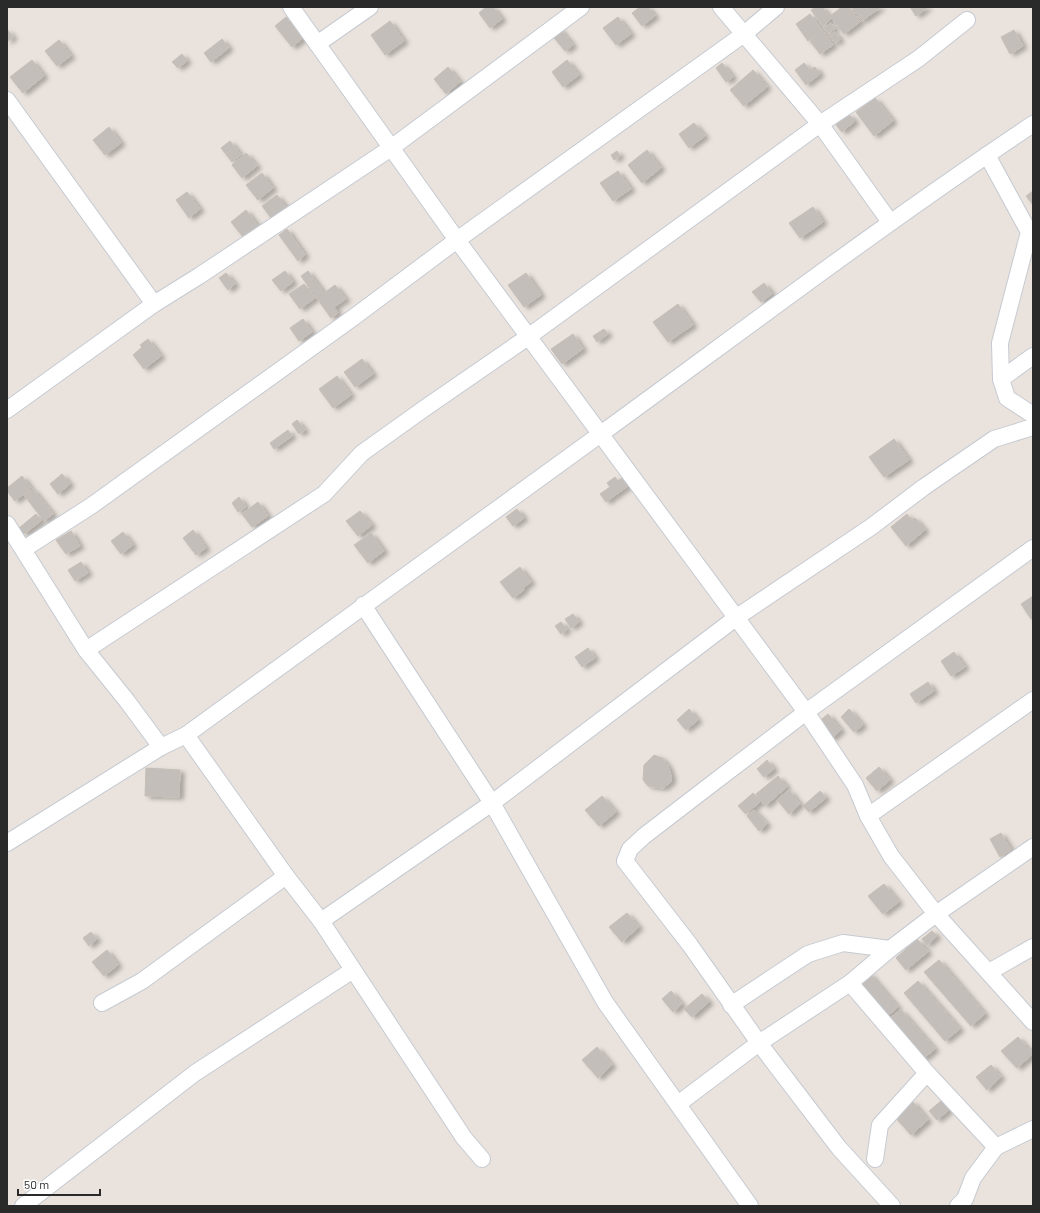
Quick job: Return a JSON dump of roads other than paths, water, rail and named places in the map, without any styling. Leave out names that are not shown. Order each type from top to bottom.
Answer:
[{"type":"street","points":[[291,7],[457,240],[806,712],[855,785],[868,816],[890,856],[936,914],[1033,1022]]},
{"type":"street","points":[[317,44],[370,7]]},
{"type":"street","points":[[7,410],[154,304],[199,276],[391,148],[581,7]]},
{"type":"street","points":[[721,7],[820,124],[890,222]]},
{"type":"street","points":[[24,549],[110,492],[354,317],[457,240],[744,34],[776,7]]},
{"type":"street","points":[[86,650],[324,494],[362,453],[528,337],[820,124],[918,59],[967,20]]},
{"type":"street","points":[[7,100],[154,304]]},
{"type":"street","points":[[7,844],[161,747],[186,735],[890,222],[1033,124]]},
{"type":"street","points":[[987,155],[1029,232],[1000,343],[1001,379],[1008,398],[1033,415]]},
{"type":"street","points":[[1001,379],[1033,356]]},
{"type":"street","points":[[321,921],[492,803],[737,617],[858,536],[994,439],[1033,427]]},
{"type":"street","points":[[7,524],[86,650],[127,701],[161,747]]},
{"type":"street","points":[[892,1206],[839,1148],[731,1005],[690,945],[625,861],[630,849],[644,836],[806,712],[1033,548]]},
{"type":"street","points":[[363,605],[492,803],[605,1002],[750,1206]]},
{"type":"street","points":[[868,816],[1033,700]]},
{"type":"street","points":[[186,735],[286,876],[321,921],[464,1138],[482,1159]]},
{"type":"street","points":[[678,1104],[759,1042],[850,983],[890,949],[936,914],[1033,847]]},
{"type":"street","points":[[102,1003],[142,981],[286,876]]},
{"type":"street","points":[[731,1005],[808,954],[843,943],[890,949]]},
{"type":"street","points":[[989,972],[1033,948]]},
{"type":"street","points":[[23,1206],[195,1073],[353,970]]},
{"type":"street","points":[[850,983],[927,1073],[996,1148]]},
{"type":"street","points":[[875,1159],[880,1125],[927,1073]]},
{"type":"street","points":[[958,1206],[965,1199],[973,1178],[996,1148],[1033,1129]]}]
